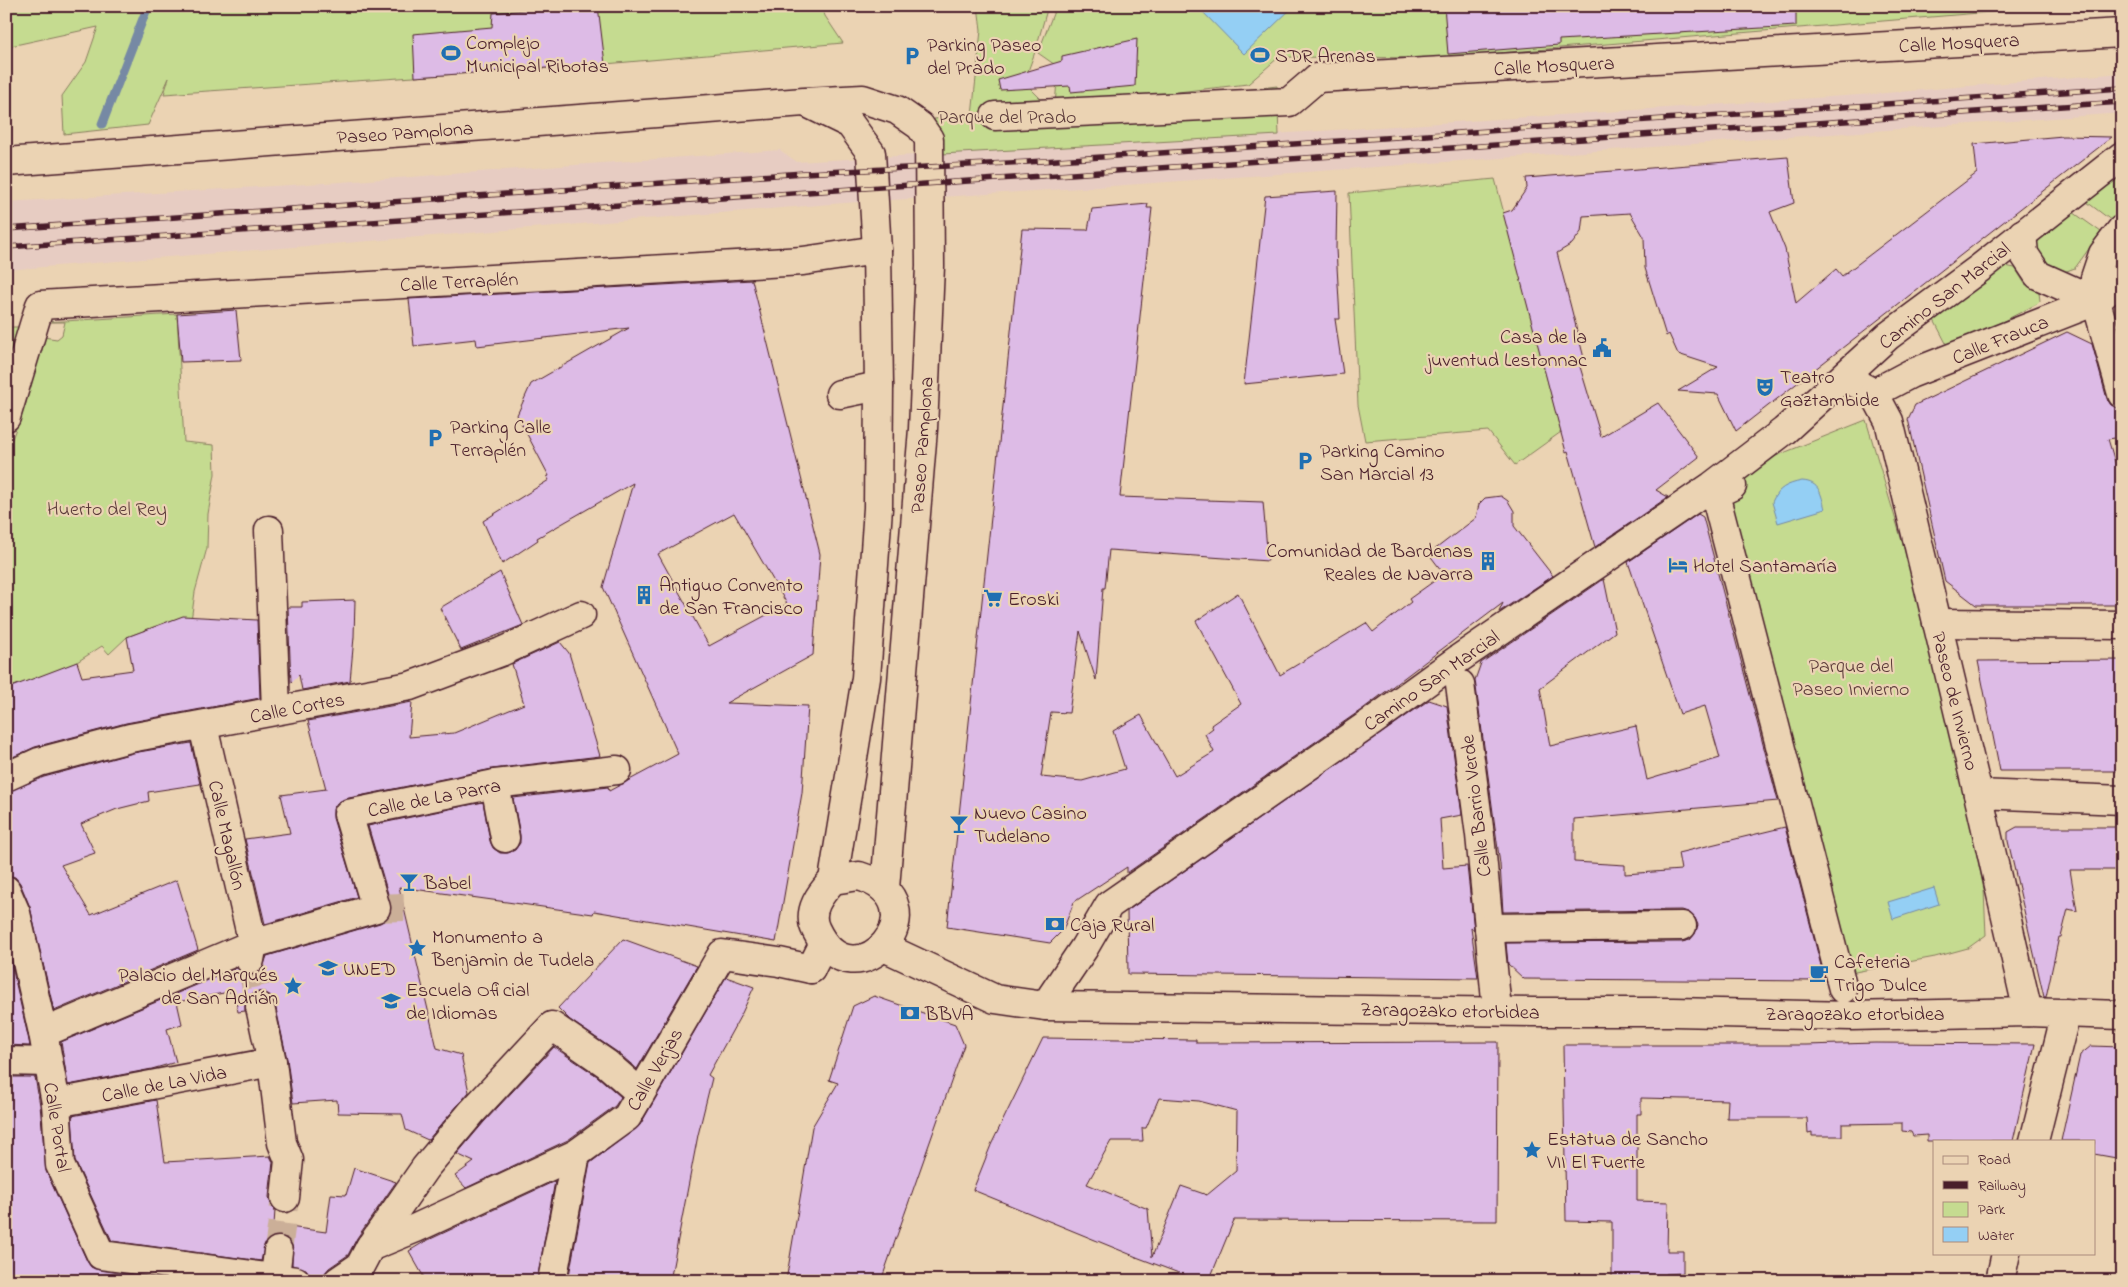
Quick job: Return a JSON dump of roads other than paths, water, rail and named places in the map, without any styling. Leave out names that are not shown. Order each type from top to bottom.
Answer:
[{"type":"street","name":"Calle Mosquera","points":[[995,116],[1289,102],[1317,78],[2122,33]]},
{"type":"street","name":"Paseo Pamplona","points":[[6,162],[864,99],[897,110],[920,126],[930,139],[930,266],[923,429],[885,888]]},
{"type":"street","name":"Paseo Pamplona","points":[[804,102],[850,124],[871,153],[877,250],[878,508],[866,678],[833,880]]},
{"type":"street","name":"Camino San Marcial","points":[[1045,1006],[1084,948],[1109,905],[1373,721],[1457,660],[1712,486],[1784,431],[1888,336],[1980,268],[2122,156]]},
{"type":"street","points":[[2122,229],[2103,254],[2095,278],[2096,301],[2122,394]]},
{"type":"street","name":"Camino San Marcial","points":[[2022,234],[2024,254],[2038,275],[2096,301]]},
{"type":"street","name":"Calle Terraplén","points":[[6,417],[40,305],[803,261],[877,250]]},
{"type":"street","name":"Calle Frauca","points":[[1874,393],[1910,374],[2096,301],[2122,280]]},
{"type":"street","points":[[1844,377],[1874,393]]},
{"type":"street","points":[[840,394],[879,386]]},
{"type":"street","name":"Paseo de Invierno","points":[[1874,393],[1886,412],[1889,421],[2028,1012]]},
{"type":"street","points":[[1732,486],[1715,494],[1843,989]]},
{"type":"street","points":[[269,530],[276,710]]},
{"type":"street","name":"Calle Cortes","points":[[6,777],[39,762],[130,738],[203,726],[276,710],[410,686],[500,652],[580,615]]},
{"type":"street","points":[[1937,623],[2122,625]]},
{"type":"street","name":"Calle Barrio Verde","points":[[1460,684],[1490,928],[1497,1010]]},
{"type":"street","name":"Calle Magallón","points":[[203,726],[251,952]]},
{"type":"street","name":"Calle de La Parra","points":[[251,952],[376,908],[348,814],[495,784],[617,770]]},
{"type":"street","points":[[495,784],[505,838]]},
{"type":"street","points":[[1978,794],[2122,800]]},
{"type":"street","points":[[859,876],[873,880],[885,888],[895,907],[896,921],[892,935],[884,947],[869,956],[848,959],[834,954],[823,945],[814,927],[813,912],[817,900],[833,880],[859,876]]},
{"type":"street","name":"Calle Portal","points":[[6,890],[16,913],[43,1032],[56,1103],[60,1165],[101,1255],[283,1270]]},
{"type":"street","points":[[1490,928],[1682,926]]},
{"type":"street","name":"Calle Verjas","points":[[338,1281],[370,1265],[416,1228],[576,1154],[626,1116],[722,954],[779,962],[811,969],[823,945]]},
{"type":"street","name":"Zaragozako etorbidea","points":[[884,947],[995,999],[1045,1006],[1497,1010],[1851,1016],[2028,1012],[2066,1013]]},
{"type":"street","points":[[43,1032],[251,952]]},
{"type":"street","points":[[260,1007],[272,1062],[282,1143],[289,1160],[285,1198]]},
{"type":"street","points":[[2034,1140],[2066,1013],[2122,1015]]},
{"type":"street","name":"Calle Verjas","points":[[370,1265],[425,1168],[472,1112],[552,1026],[607,1064],[639,1092]]},
{"type":"street","points":[[6,1061],[47,1062]]},
{"type":"street","name":"Calle de La Vida","points":[[56,1103],[272,1062]]},
{"type":"street","points":[[552,1281],[576,1154]]},
{"type":"street","points":[[2000,1281],[2006,1254]]},
{"type":"water","points":[[1197,6],[1294,6],[1244,54]]},
{"type":"water","points":[[1802,481],[1816,486],[1821,494],[1825,509],[1778,523],[1772,502],[1774,497],[1784,487]]},
{"type":"water","points":[[1934,888],[1939,904],[1893,919],[1888,902]]},
{"type":"waterway","points":[[102,124],[148,6]]},
{"type":"tunnel","points":[[376,908],[404,907]]},
{"type":"tunnel","points":[[250,960],[260,1007]]},
{"type":"tunnel","points":[[278,1251],[285,1198]]},
{"type":"railway","points":[[6,229],[804,173],[1028,162],[2122,88]]},
{"type":"railway","points":[[6,247],[2122,102]]},
{"type":"place","name":"Complejo Municipal Ribotas","points":[[451,53]]},
{"type":"place","name":"SDR Arenas","points":[[1260,55]]},
{"type":"place","name":"Parking Paseo del Prado","points":[[912,56]]},
{"type":"place","name":"Casa de la juventud Lestonnac","points":[[1602,348]]},
{"type":"place","name":"Teatro Gaztambide","points":[[1765,387]]},
{"type":"place","name":"Parking Calle Terraplén","points":[[435,438]]},
{"type":"place","name":"Parking Camino San Marcial 13","points":[[1305,461]]},
{"type":"place","name":"Comunidad de Bardenas Reales de Navarra","points":[[1488,561]]},
{"type":"place","name":"Hotel Santamaría","points":[[1678,565]]},
{"type":"place","name":"Antiguo Convento de San Francisco","points":[[644,595]]},
{"type":"place","name":"Eroski","points":[[993,598]]},
{"type":"place","name":"Nuevo Casino Tudelano","points":[[959,824]]},
{"type":"place","name":"Babel","points":[[409,882]]},
{"type":"place","name":"Caja Rural","points":[[1055,924]]},
{"type":"place","name":"Monumento a Benjamìn de Tudela","points":[[417,948]]},
{"type":"place","name":"UNED","points":[[328,968]]},
{"type":"place","name":"Cafeteria Trigo Dulce","points":[[1819,973]]},
{"type":"place","name":"Palacio del Marqués de San Adrián","points":[[293,986]]},
{"type":"place","name":"Escuela Oficial de Idiomas","points":[[391,1001]]},
{"type":"place","name":"BBVA","points":[[910,1013]]},
{"type":"place","name":"Estatua de Sancho VII El Fuerte","points":[[1532,1150]]},
{"type":"park label","name":"Parque del Prado","points":[[1007,116]]},
{"type":"park label","name":"Huerto del Rey","points":[[107,508]]},
{"type":"park label","name":"Parque del Paseo Invierno","points":[[1851,676]]}]
